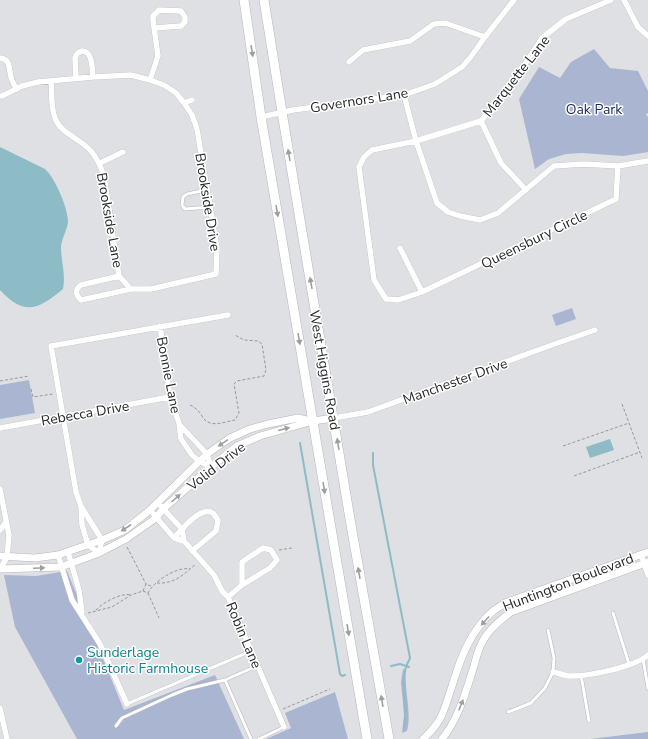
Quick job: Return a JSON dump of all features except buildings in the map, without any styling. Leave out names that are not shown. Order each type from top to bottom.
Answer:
[{"type":"main road","name":"West Higgins Road","points":[[244,0],[261,117],[367,739]]},
{"type":"main road","name":"West Higgins Road","points":[[264,0],[351,525],[389,739]]},
{"type":"street","name":"Governors Lane","points":[[261,117],[282,112],[404,95],[435,84],[462,67],[514,0]]},
{"type":"street","name":"Marquette Lane","points":[[416,141],[481,121],[500,98],[542,38],[566,19],[611,0]]},
{"type":"street","points":[[624,0],[638,27],[648,36]]},
{"type":"street","points":[[150,80],[158,56],[154,28],[153,16],[159,10],[181,11],[185,17],[184,22],[180,26],[154,28]]},
{"type":"street","points":[[349,62],[363,50],[410,41],[434,24],[445,24],[485,37]]},
{"type":"street","points":[[76,78],[74,58],[79,52],[82,51],[86,52],[91,58],[93,76]]},
{"type":"street","points":[[0,58],[5,59],[8,62],[12,80],[17,89]]},
{"type":"street","name":"Brookside Drive","points":[[1,96],[38,82],[93,76],[131,75],[164,85],[176,93],[184,103],[192,115],[197,129],[217,248],[216,274],[151,289],[131,289]]},
{"type":"street","name":"Brookside Lane","points":[[51,81],[54,116],[58,125],[92,151],[100,163],[104,176],[119,276]]},
{"type":"street","points":[[404,95],[416,141],[437,203],[448,212],[480,220],[498,213],[554,166],[584,164],[618,166],[648,161]]},
{"type":"street","points":[[184,103],[192,100]]},
{"type":"street","points":[[481,121],[501,163],[526,190]]},
{"type":"street","name":"Queensbury Circle","points":[[416,141],[372,150],[364,157],[359,167],[374,280],[386,299],[398,300],[422,292],[616,199],[618,166]]},
{"type":"street","name":"Brookside Lane","points":[[100,163],[123,152]]},
{"type":"street","points":[[400,248],[422,292]]},
{"type":"street","points":[[119,276],[131,289],[81,300],[77,297],[77,288],[81,285],[119,276]]},
{"type":"street","points":[[81,506],[102,540],[99,553],[88,545],[82,525],[81,506],[74,483],[64,416],[51,346],[228,315]]},
{"type":"street","name":"Bonnie Lane","points":[[160,326],[170,397],[179,423],[181,439],[192,455],[199,461],[211,467]]},
{"type":"street","name":"Manchester Drive","points":[[313,421],[368,412],[594,330]]},
{"type":"street","name":"Rebecca Drive","points":[[0,428],[170,397]]},
{"type":"street","name":"Volid Drive","points":[[4,556],[34,558],[58,555],[102,540],[125,530],[150,510],[199,461],[230,438],[250,429],[268,424],[298,418],[313,421]]},
{"type":"street","name":"Volid Drive","points":[[0,569],[61,567],[99,553],[126,539],[156,518],[163,509],[237,446],[260,436],[313,421]]},
{"type":"street","name":"Bonnie Lane","points":[[179,423],[207,454],[211,467]]},
{"type":"street","points":[[0,489],[9,535],[0,569]]},
{"type":"street","points":[[158,502],[182,529]]},
{"type":"street","points":[[150,510],[174,538],[184,541]]},
{"type":"street","points":[[174,538],[201,512],[208,511],[214,514],[218,522],[216,531],[192,551]]},
{"type":"street","points":[[0,530],[6,522]]},
{"type":"street","name":"Robin Lane","points":[[182,529],[184,541],[214,575],[222,591],[228,597],[284,727]]},
{"type":"street","points":[[228,597],[242,585],[274,564],[277,560],[271,550],[263,548],[242,562],[242,585]]},
{"type":"street","points":[[68,552],[79,590],[82,614]]},
{"type":"street","points":[[644,553],[648,575]]},
{"type":"street","name":"Huntington Boulevard","points":[[423,739],[433,730],[444,712],[462,658],[471,639],[482,622],[492,612],[507,602],[644,553]]},
{"type":"street","points":[[58,555],[72,600],[100,644],[127,704]]},
{"type":"street","name":"Huntington Boulevard","points":[[442,739],[451,729],[462,702],[480,645],[488,632],[501,620],[511,612],[646,563]]},
{"type":"street","points":[[553,672],[568,676],[581,675],[616,669],[646,657]]},
{"type":"street","points":[[0,708],[7,739]]},
{"type":"lane","points":[[207,190],[187,194],[183,197],[182,206],[185,209],[191,210],[210,207]]},
{"type":"lane","points":[[613,613],[629,664]]},
{"type":"lane","points":[[508,712],[531,703],[545,688],[553,672],[554,658],[548,630]]},
{"type":"lane","points":[[127,704],[251,651]]},
{"type":"lane","points":[[646,657],[648,688]]},
{"type":"lane","points":[[116,726],[122,718],[172,695],[187,689],[225,680],[257,666]]},
{"type":"lane","points":[[581,675],[589,721]]},
{"type":"lane","points":[[225,680],[251,739]]},
{"type":"lane","points":[[259,739],[284,727]]},
{"type":"path","points":[[190,405],[198,410],[205,422],[210,424],[235,420],[239,413],[234,384],[237,381],[264,376],[266,370],[262,344],[258,341],[244,340],[235,335]]},
{"type":"path","points":[[0,381],[29,376]]},
{"type":"path","points":[[31,388],[33,397],[54,393]]},
{"type":"path","points":[[622,404],[642,458]]},
{"type":"path","points":[[563,446],[629,422]]},
{"type":"path","points":[[574,476],[640,452]]},
{"type":"path","points":[[127,547],[146,584],[151,586]]},
{"type":"path","points":[[279,550],[292,548]]},
{"type":"path","points":[[157,583],[164,583],[176,579],[185,574],[200,560]]},
{"type":"path","points":[[159,618],[148,593],[151,586],[178,570],[183,568],[190,569]]},
{"type":"path","points":[[82,614],[116,605],[132,595],[142,591],[146,584]]},
{"type":"path","points":[[142,591],[148,593]]},
{"type":"path","points":[[95,610],[113,599],[123,595],[132,595]]},
{"type":"path","points":[[281,710],[330,689]]},
{"type":"green space","name":"Oak Park","points":[[594,49],[610,68],[638,71],[648,91],[648,113],[646,114],[648,117],[648,152],[623,156],[582,153],[566,154],[549,159],[535,169],[519,99],[539,67],[560,78],[571,62]]},
{"type":"green space","points":[[572,308],[576,319],[556,326],[552,315]]},
{"type":"green space","points":[[29,380],[35,413],[0,419],[0,385]]},
{"type":"green space","points":[[67,571],[124,710],[215,675],[244,739],[77,739],[15,627],[4,575],[36,576]]},
{"type":"green space","points":[[403,669],[406,671],[409,716],[407,731],[402,733],[404,715],[401,682]]},
{"type":"green space","points":[[335,692],[348,739],[266,739],[291,728],[285,713]]},
{"type":"green space","points":[[648,732],[648,739],[590,739]]},
{"type":"shaded area","points":[[0,147],[45,169],[57,186],[66,209],[68,222],[61,246],[64,278],[63,289],[46,302],[31,307],[24,307],[16,304],[0,290]]},
{"type":"shaded area","points":[[610,439],[614,450],[590,458],[586,447]]},
{"type":"waterway","points":[[300,443],[340,674],[342,676],[345,675]]},
{"type":"waterway","points":[[373,453],[373,465],[410,658],[404,676],[406,710],[404,728]]},
{"type":"waterway","points":[[391,666],[400,664],[409,667]]},
{"type":"place","name":"Sunderlage Historic Farmhouse","points":[[79,660]]}]
